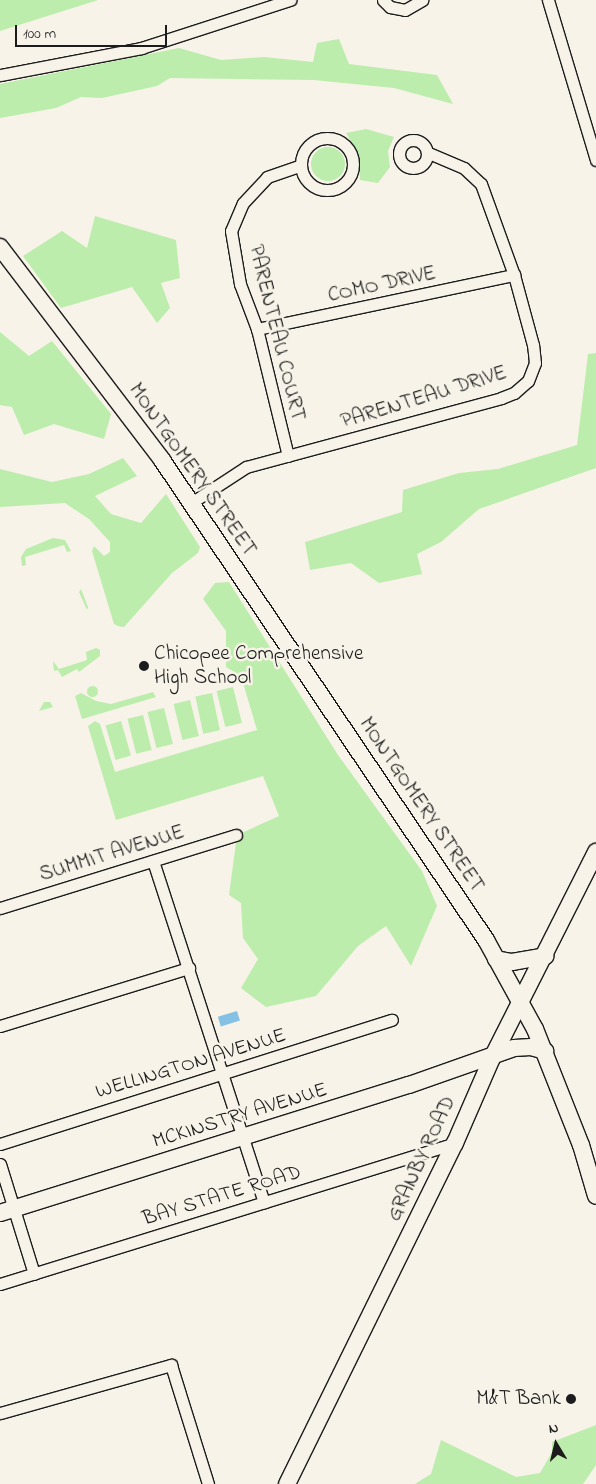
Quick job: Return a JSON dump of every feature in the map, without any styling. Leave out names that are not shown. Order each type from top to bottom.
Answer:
[{"type":"main road","name":"MONTGOMERY STREET","points":[[0,246],[162,460],[496,959],[544,1051],[581,1145],[596,1196]]},
{"type":"main road","name":"GRANBY ROAD","points":[[287,1484],[455,1144],[492,1058],[521,1004],[596,852]]},
{"type":"main road","points":[[496,959],[512,962],[545,956]]},
{"type":"main road","name":"MCKINSTRY AVENUE","points":[[7,1211],[241,1139],[492,1058],[522,1046],[544,1051]]},
{"type":"street","points":[[0,75],[141,48],[290,0]]},
{"type":"street","points":[[383,0],[390,7],[405,10],[422,0]]},
{"type":"street","points":[[548,0],[596,160]]},
{"type":"street","points":[[328,139],[344,145],[350,151],[353,168],[345,183],[329,190],[313,186],[307,180],[302,165],[303,157],[312,144],[328,139]]},
{"type":"street","name":"PARENTEAU DRIVE","points":[[191,503],[241,469],[501,398],[521,388],[533,372],[535,354],[514,276],[481,184],[464,168],[428,153]]},
{"type":"street","name":"PARENTEAU COURT","points":[[288,456],[257,329],[240,284],[231,231],[243,204],[267,176],[302,165]]},
{"type":"street","name":"COMO DRIVE","points":[[257,329],[514,276]]},
{"type":"street","name":"SUMMIT AVENUE","points":[[0,908],[236,836]]},
{"type":"street","points":[[153,861],[189,968],[241,1139],[264,1202]]},
{"type":"street","points":[[0,1026],[189,968]]},
{"type":"street","name":"WELLINGTON AVENUE","points":[[0,1144],[392,1020]]},
{"type":"street","name":"BAY STATE ROAD","points":[[0,1284],[455,1144]]},
{"type":"street","points":[[0,1164],[7,1211],[34,1274]]},
{"type":"street","points":[[0,1413],[171,1365],[208,1484]]},
{"type":"green space","points":[[0,0],[98,0],[0,31]]},
{"type":"green space","points":[[339,39],[349,64],[437,75],[453,104],[394,88],[314,80],[170,78],[157,86],[102,98],[81,97],[56,108],[0,118],[0,84],[179,48],[221,60],[264,57],[313,62],[317,43]]},
{"type":"green space","points":[[366,129],[394,137],[388,151],[390,167],[378,183],[360,180],[358,153],[346,133]]},
{"type":"green space","points":[[328,147],[335,148],[340,152],[344,157],[344,171],[340,176],[335,180],[328,181],[321,180],[316,176],[312,171],[311,164],[312,157],[316,152],[321,148]]},
{"type":"green space","points":[[95,216],[176,240],[180,278],[161,283],[170,308],[157,323],[132,287],[61,308],[23,256],[62,231],[87,248]]},
{"type":"green space","points":[[0,332],[29,356],[52,341],[111,414],[104,439],[54,424],[24,435],[12,407],[0,405]]},
{"type":"green space","points":[[596,353],[596,468],[479,509],[441,542],[417,554],[422,574],[379,583],[351,563],[310,570],[305,542],[402,512],[403,490],[459,473],[498,469],[577,445],[588,354]]},
{"type":"green space","points":[[123,458],[137,476],[95,496],[111,514],[141,523],[166,494],[200,547],[198,553],[172,573],[124,627],[114,624],[92,551],[94,546],[104,556],[110,552],[110,542],[89,519],[65,503],[0,507],[0,469],[52,482],[89,474]]},
{"type":"green space","points":[[53,538],[65,540],[71,551],[67,552],[64,545],[25,557],[26,565],[22,566],[21,557],[26,549]]},
{"type":"green space","points":[[229,582],[338,755],[422,871],[437,906],[411,966],[386,926],[358,946],[316,996],[266,1007],[241,988],[258,959],[243,938],[241,903],[229,895],[237,835],[279,816],[263,776],[116,820],[88,726],[95,721],[100,724],[115,772],[257,730],[241,676],[226,667],[226,631],[203,599],[215,583]]},
{"type":"green space","points":[[81,589],[88,607],[87,610],[79,592]]},
{"type":"green space","points":[[96,648],[100,650],[100,656],[79,672],[77,669],[62,677],[58,670],[54,671],[53,661],[59,669],[87,660],[86,652]]},
{"type":"green space","points":[[92,685],[98,691],[92,697],[86,691]]},
{"type":"green space","points":[[233,687],[242,723],[225,727],[217,691]]},
{"type":"green space","points":[[153,692],[156,697],[82,719],[75,696],[81,693],[96,701],[111,704]]},
{"type":"green space","points":[[212,693],[220,730],[203,734],[195,697]]},
{"type":"green space","points":[[190,700],[199,736],[182,740],[174,704]]},
{"type":"green space","points":[[44,702],[50,702],[53,707],[39,711]]},
{"type":"green space","points":[[164,708],[173,744],[156,748],[148,712]]},
{"type":"green space","points":[[143,715],[152,750],[136,754],[127,719]]},
{"type":"green space","points":[[121,721],[131,756],[116,760],[106,725]]},
{"type":"green space","points":[[596,1425],[596,1465],[583,1484],[415,1484],[431,1474],[441,1440],[516,1477],[540,1473],[552,1452],[552,1442]]},
{"type":"water","points":[[237,1011],[240,1021],[221,1026],[218,1017]]},
{"type":"place","name":"Chicopee Comprehensive High School","points":[[144,666]]},
{"type":"place","name":"M&T Bank","points":[[571,1399]]}]
